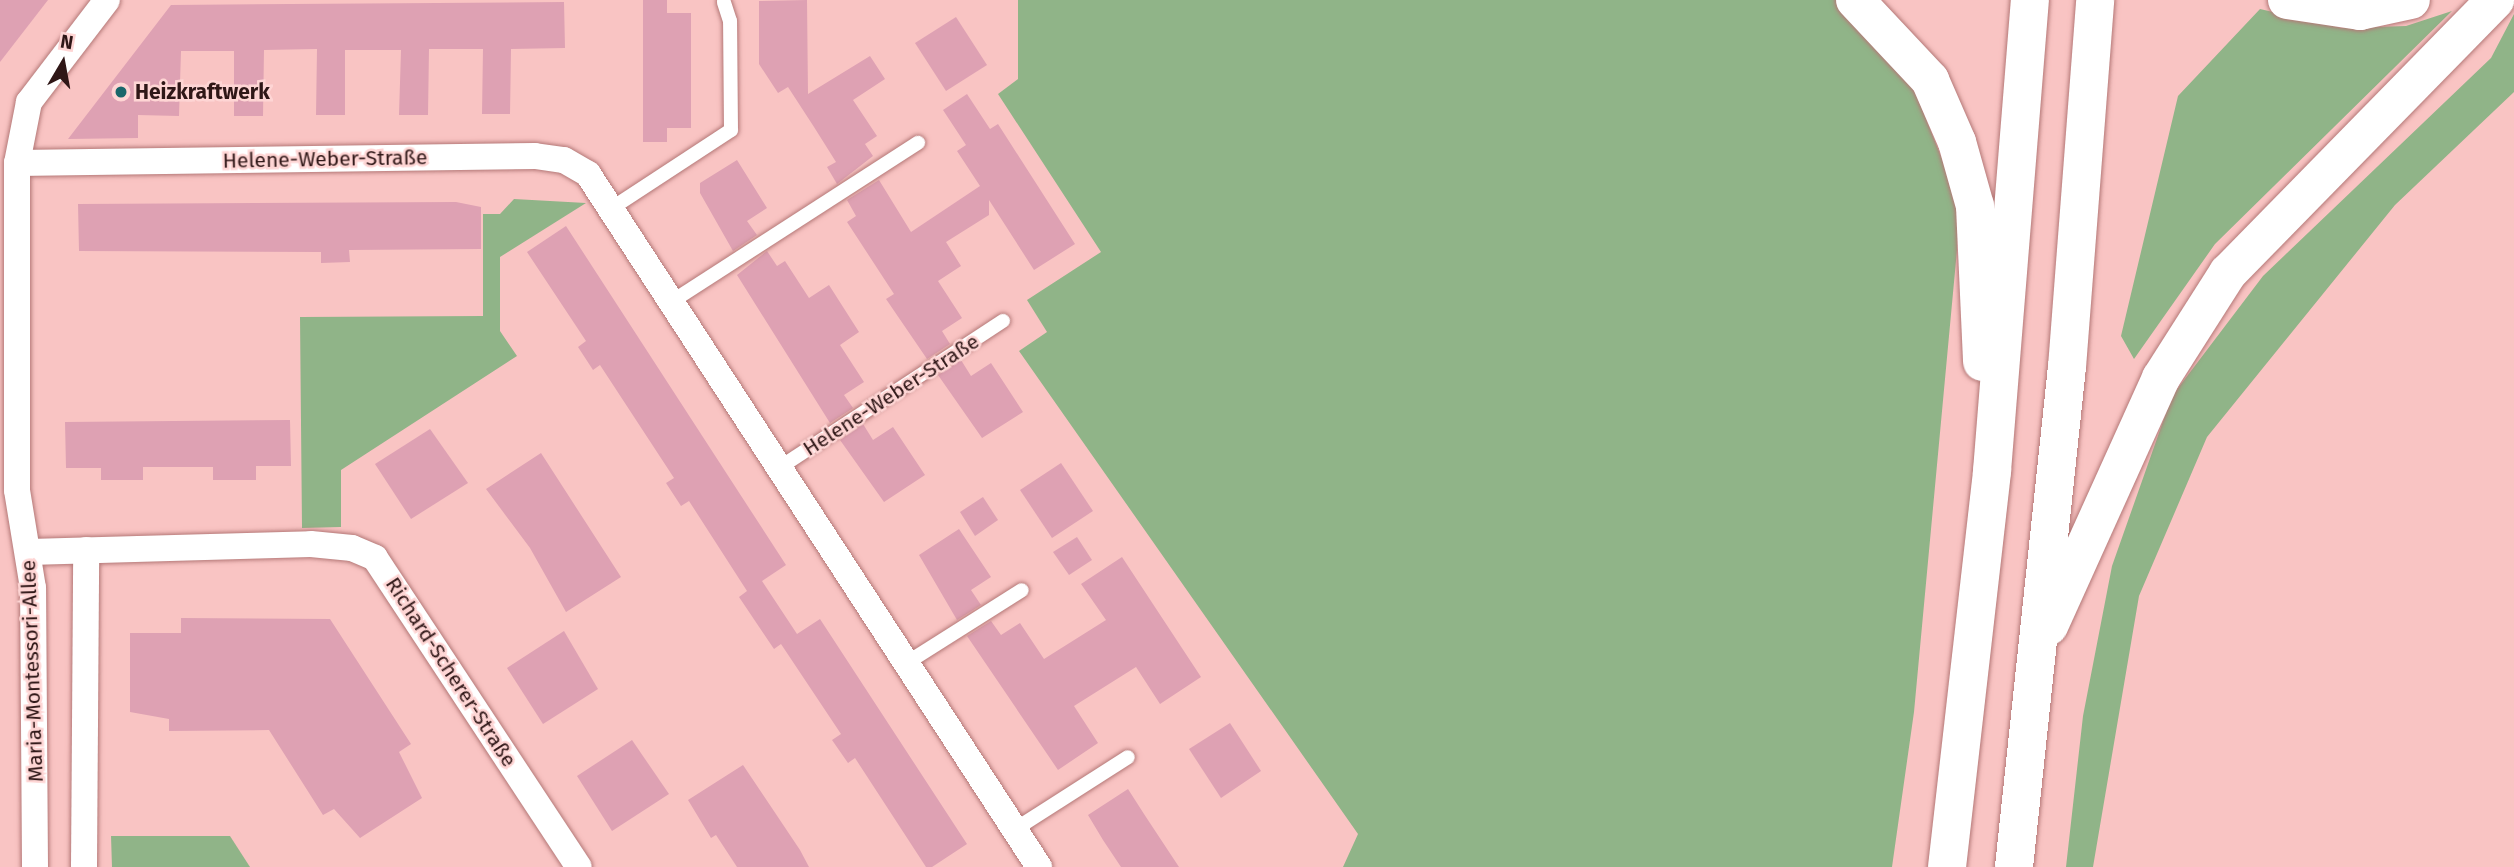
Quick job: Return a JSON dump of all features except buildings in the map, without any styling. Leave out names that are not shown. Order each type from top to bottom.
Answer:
[{"type":"highway","points":[[1855,0],[1930,80],[1957,142],[1975,206],[1992,471]]},
{"type":"highway","points":[[1947,867],[1992,471],[2030,0]]},
{"type":"highway","points":[[2014,867],[2088,139],[2095,0]]},
{"type":"highway","points":[[2287,0],[2360,11],[2411,0]]},
{"type":"highway","points":[[2038,650],[2161,378],[2228,273],[2495,0]]},
{"type":"street","name":"Maria-Montessori-Allee","points":[[35,867],[29,552],[17,490],[18,163],[29,102],[107,0]]},
{"type":"street","name":"Helene-Weber-Straße","points":[[18,163],[535,156],[564,160],[588,174],[1038,867]]},
{"type":"street","name":"Richard-Scherer-Straße","points":[[29,552],[311,544],[352,548],[375,558],[579,867]]},
{"type":"street","points":[[84,867],[86,550]]},
{"type":"lane","points":[[612,208],[731,130],[730,21],[724,2]]},
{"type":"lane","points":[[671,302],[918,143]]},
{"type":"lane","name":"Helene-Weber-Straße","points":[[779,468],[1003,321]]},
{"type":"lane","points":[[905,664],[1022,590]]},
{"type":"lane","points":[[1014,830],[1128,757]]},
{"type":"green space","points":[[1018,0],[1839,0],[1915,91],[1961,207],[1914,712],[1892,867],[1343,867],[1358,834],[1019,351],[1047,332],[1027,300],[1101,252],[998,94],[1018,79]]},
{"type":"green space","points":[[2260,9],[2342,28],[2406,26],[2452,11],[2215,244],[2134,359],[2121,336],[2178,96]]},
{"type":"green space","points":[[2514,14],[2514,92],[2395,205],[2207,437],[2139,596],[2093,867],[2066,867],[2083,716],[2112,566],[2172,396],[2263,276],[2491,58]]},
{"type":"green space","points":[[514,199],[586,203],[500,257],[500,331],[517,356],[341,470],[341,527],[302,528],[300,317],[483,316],[483,214],[500,214]]},
{"type":"green space","points":[[111,836],[230,836],[250,867],[112,867]]},
{"type":"place","name":"Heizkraftwerk","points":[[121,92]]}]
